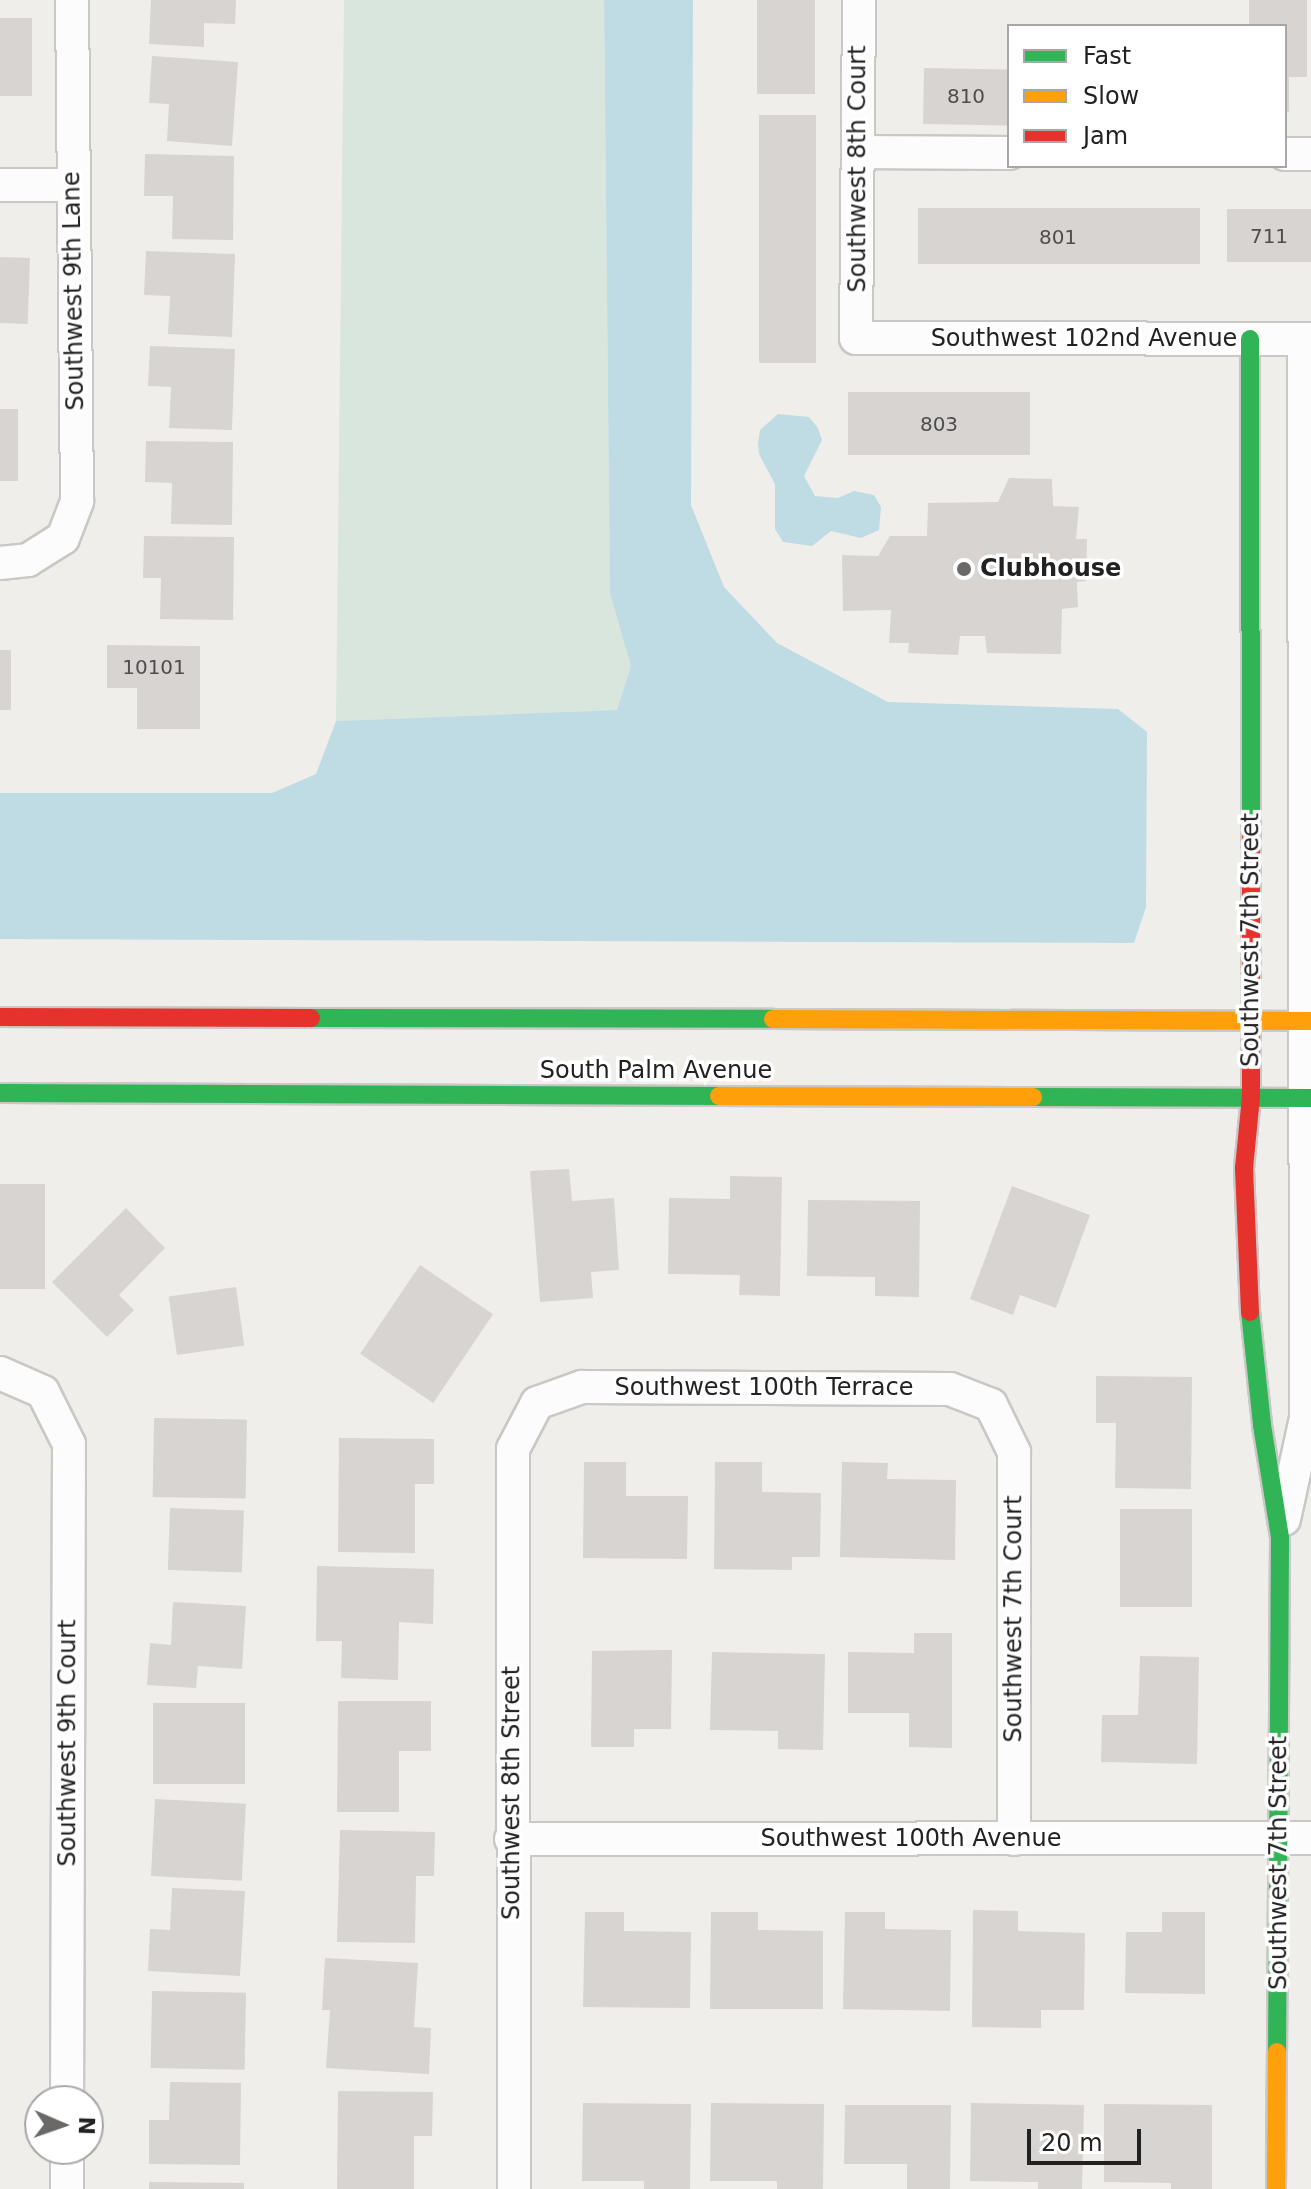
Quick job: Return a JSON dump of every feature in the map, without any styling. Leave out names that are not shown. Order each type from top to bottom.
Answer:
[{"type":"main road","name":"Southwest 7th Street","points":[[1250,339],[1251,1096],[1244,1168],[1249,1304],[1262,1425],[1280,1538],[1296,1838],[1276,2189]]},
{"type":"main road","points":[[0,1017],[1308,1021]]},
{"type":"main road","name":"South Palm Avenue","points":[[0,1093],[1308,1098]]},
{"type":"street","name":"Southwest 9th Lane","points":[[14,561],[63,538],[77,501],[72,0]]},
{"type":"street","name":"Southwest 8th Court","points":[[856,338],[859,0]]},
{"type":"street","points":[[858,152],[1007,153]]},
{"type":"street","points":[[1287,154],[1311,154]]},
{"type":"street","points":[[0,185],[72,185]]},
{"type":"street","name":"Southwest 102nd Avenue","points":[[856,338],[1307,339]]},
{"type":"street","name":"Southwest 7th Street","points":[[1280,1538],[1306,1418],[1308,1021],[1303,461],[1307,339]]},
{"type":"street","points":[[1251,461],[1303,461]]},
{"type":"street","points":[[1250,645],[1303,643]]},
{"type":"street","name":"Southwest 9th Court","points":[[0,1373],[43,1392],[69,1444],[67,2085]]},
{"type":"street","name":"Southwest 100th Terrace","points":[[537,1403],[582,1387],[950,1389],[991,1405]]},
{"type":"street","name":"Southwest 8th Street","points":[[514,2189],[511,1839],[513,1449],[537,1403]]},
{"type":"street","name":"Southwest 7th Court","points":[[991,1405],[1014,1452],[1014,1839]]},
{"type":"street","name":"Southwest 100th Avenue","points":[[511,1839],[1296,1838]]},
{"type":"street","points":[[67,2165],[67,2189]]},
{"type":"shaded area","points":[[344,0],[604,0],[610,594],[631,666],[617,710],[336,721]]},
{"type":"water","points":[[604,0],[693,0],[691,505],[724,587],[777,643],[888,702],[1118,709],[1147,732],[1146,907],[1134,943],[0,939],[0,793],[272,793],[316,774],[336,721],[617,710],[631,666],[610,594]]},
{"type":"water","points":[[778,414],[809,417],[818,428],[822,440],[804,476],[815,496],[838,498],[854,491],[874,495],[881,507],[879,530],[861,538],[831,531],[812,546],[783,542],[775,529],[775,484],[759,454],[758,443],[760,430]]},
{"type":"building","points":[[151,0],[236,0],[235,24],[204,23],[204,47],[149,44]]},
{"type":"building","points":[[757,0],[815,0],[815,94],[757,94]]},
{"type":"building","points":[[1249,0],[1307,0],[1307,77],[1289,77],[1289,112],[1287,24],[1249,24]]},
{"type":"building","points":[[0,18],[32,18],[32,96],[0,96]]},
{"type":"building","points":[[152,56],[238,62],[232,146],[167,141],[169,104],[149,103]]},
{"type":"building","points":[[924,68],[1007,69],[1007,125],[923,124]]},
{"type":"building","points":[[759,115],[816,115],[816,363],[759,363]]},
{"type":"building","points":[[145,154],[234,156],[233,240],[172,239],[173,196],[144,196]]},
{"type":"building","points":[[918,208],[1200,208],[1200,264],[918,264]]},
{"type":"building","points":[[1227,209],[1311,209],[1311,262],[1227,262]]},
{"type":"building","points":[[146,251],[235,254],[232,337],[168,334],[170,296],[144,295]]},
{"type":"building","points":[[0,257],[30,258],[28,324],[0,323]]},
{"type":"building","points":[[150,346],[235,349],[232,430],[169,428],[171,387],[148,386]]},
{"type":"building","points":[[848,392],[1030,392],[1030,455],[848,455]]},
{"type":"building","points":[[0,409],[18,409],[18,481],[0,481]]},
{"type":"building","points":[[146,441],[233,442],[232,525],[171,524],[172,483],[145,482]]},
{"type":"building","name":"Clubhouse","points":[[1009,478],[1052,479],[1053,506],[1079,507],[1076,539],[1087,539],[1086,581],[1077,582],[1078,607],[1062,609],[1061,654],[987,653],[985,636],[960,636],[958,655],[908,653],[909,643],[889,643],[891,610],[843,611],[842,555],[878,556],[890,536],[927,536],[928,503],[998,502]]},
{"type":"building","points":[[144,536],[234,537],[233,620],[160,619],[161,578],[143,578]]},
{"type":"building","points":[[107,645],[200,646],[200,729],[137,729],[137,688],[107,688]]},
{"type":"building","points":[[0,650],[11,650],[11,710],[0,710]]},
{"type":"building","points":[[569,1169],[572,1201],[614,1198],[619,1270],[591,1272],[593,1298],[540,1302],[530,1171]]},
{"type":"building","points":[[730,1176],[782,1177],[780,1296],[739,1295],[740,1275],[668,1274],[669,1198],[730,1199]]},
{"type":"building","points":[[0,1184],[45,1184],[45,1289],[0,1289]]},
{"type":"building","points":[[1012,1186],[1090,1215],[1056,1308],[1020,1295],[1013,1315],[970,1299]]},
{"type":"building","points":[[808,1200],[920,1201],[919,1297],[875,1296],[875,1277],[807,1276]]},
{"type":"building","points":[[126,1208],[165,1248],[119,1295],[134,1310],[107,1337],[52,1282]]},
{"type":"building","points":[[420,1265],[493,1314],[433,1403],[360,1354]]},
{"type":"building","points":[[236,1287],[244,1345],[177,1355],[169,1296]]},
{"type":"building","points":[[1096,1376],[1192,1377],[1191,1489],[1115,1488],[1116,1423],[1096,1423]]},
{"type":"building","points":[[154,1418],[247,1420],[246,1499],[153,1497]]},
{"type":"building","points":[[339,1438],[434,1439],[434,1484],[415,1484],[415,1553],[338,1552]]},
{"type":"building","points":[[584,1462],[626,1462],[626,1496],[688,1496],[687,1559],[583,1558]]},
{"type":"building","points":[[715,1462],[762,1462],[762,1492],[821,1493],[820,1557],[792,1557],[792,1570],[714,1569]]},
{"type":"building","points":[[842,1462],[888,1463],[887,1479],[956,1480],[955,1560],[840,1557]]},
{"type":"building","points":[[170,1508],[244,1511],[242,1573],[168,1570]]},
{"type":"building","points":[[1120,1509],[1192,1509],[1192,1607],[1120,1607]]},
{"type":"building","points":[[317,1566],[434,1569],[433,1624],[399,1622],[398,1680],[341,1678],[342,1641],[316,1641]]},
{"type":"building","points":[[173,1602],[246,1606],[242,1669],[198,1666],[196,1688],[147,1685],[150,1643],[171,1645]]},
{"type":"building","points":[[914,1633],[952,1633],[952,1748],[909,1747],[909,1713],[848,1713],[848,1652],[914,1653]]},
{"type":"building","points":[[672,1650],[671,1729],[634,1729],[634,1747],[591,1747],[592,1651]]},
{"type":"building","points":[[712,1652],[825,1654],[823,1750],[778,1749],[778,1731],[710,1730]]},
{"type":"building","points":[[1140,1656],[1199,1657],[1197,1764],[1101,1762],[1102,1715],[1138,1715]]},
{"type":"building","points":[[338,1701],[431,1701],[431,1751],[399,1751],[399,1812],[337,1812]]},
{"type":"building","points":[[153,1703],[245,1703],[245,1784],[153,1784]]},
{"type":"building","points":[[155,1799],[246,1804],[242,1881],[151,1876]]},
{"type":"building","points":[[340,1830],[435,1832],[434,1876],[416,1876],[415,1943],[337,1942]]},
{"type":"building","points":[[172,1888],[245,1891],[240,1976],[148,1971],[150,1929],[170,1930]]},
{"type":"building","points":[[973,1910],[1018,1911],[1018,1931],[1085,1933],[1084,2010],[1041,2010],[1041,2028],[972,2027]]},
{"type":"building","points":[[585,1912],[624,1912],[624,1931],[691,1932],[690,2008],[583,2007]]},
{"type":"building","points":[[711,1912],[758,1912],[758,1930],[823,1931],[823,2009],[710,2009]]},
{"type":"building","points":[[845,1912],[885,1912],[885,1929],[951,1930],[950,2011],[843,2009]]},
{"type":"building","points":[[1162,1912],[1205,1912],[1205,1994],[1125,1993],[1126,1932],[1162,1932]]},
{"type":"building","points":[[325,1958],[418,1963],[414,2027],[431,2028],[429,2074],[326,2068],[330,2010],[322,2010]]},
{"type":"building","points":[[152,1991],[246,1993],[245,2070],[151,2068]]},
{"type":"building","points":[[170,2082],[241,2083],[240,2165],[149,2164],[149,2120],[169,2120]]},
{"type":"building","points":[[338,2091],[433,2092],[432,2136],[414,2136],[414,2189],[337,2189]]},
{"type":"building","points":[[583,2103],[691,2104],[690,2189],[644,2189],[644,2181],[582,2181]]},
{"type":"building","points":[[711,2103],[824,2104],[823,2189],[777,2189],[777,2181],[710,2181]]},
{"type":"building","points":[[971,2103],[1084,2105],[1082,2189],[1038,2189],[1038,2182],[970,2181]]},
{"type":"building","points":[[1104,2104],[1212,2105],[1212,2189],[1171,2189],[1171,2183],[1104,2182]]},
{"type":"building","points":[[845,2105],[951,2105],[950,2189],[907,2189],[907,2164],[844,2164]]},
{"type":"building","points":[[149,2182],[244,2183],[244,2189],[149,2189]]},
{"type":"traffic: fast","points":[[1250,339],[1251,838]]},
{"type":"traffic: fast","points":[[311,1018],[773,1019]]},
{"type":"traffic: fast","points":[[0,1093],[719,1096]]},
{"type":"traffic: fast","points":[[1033,1097],[1311,1098]]},
{"type":"traffic: fast","points":[[1250,1312],[1262,1425],[1280,1538],[1277,2052]]},
{"type":"traffic: slow","points":[[773,1019],[1311,1021]]},
{"type":"traffic: slow","points":[[719,1096],[1033,1097]]},
{"type":"traffic: slow","points":[[1276,2189],[1277,2052]]},
{"type":"traffic: jam","points":[[1250,1312],[1244,1168],[1251,1096],[1251,838]]},
{"type":"traffic: jam","points":[[0,1017],[311,1018]]},
{"type":"place","name":"Clubhouse","points":[[964,569]]}]
